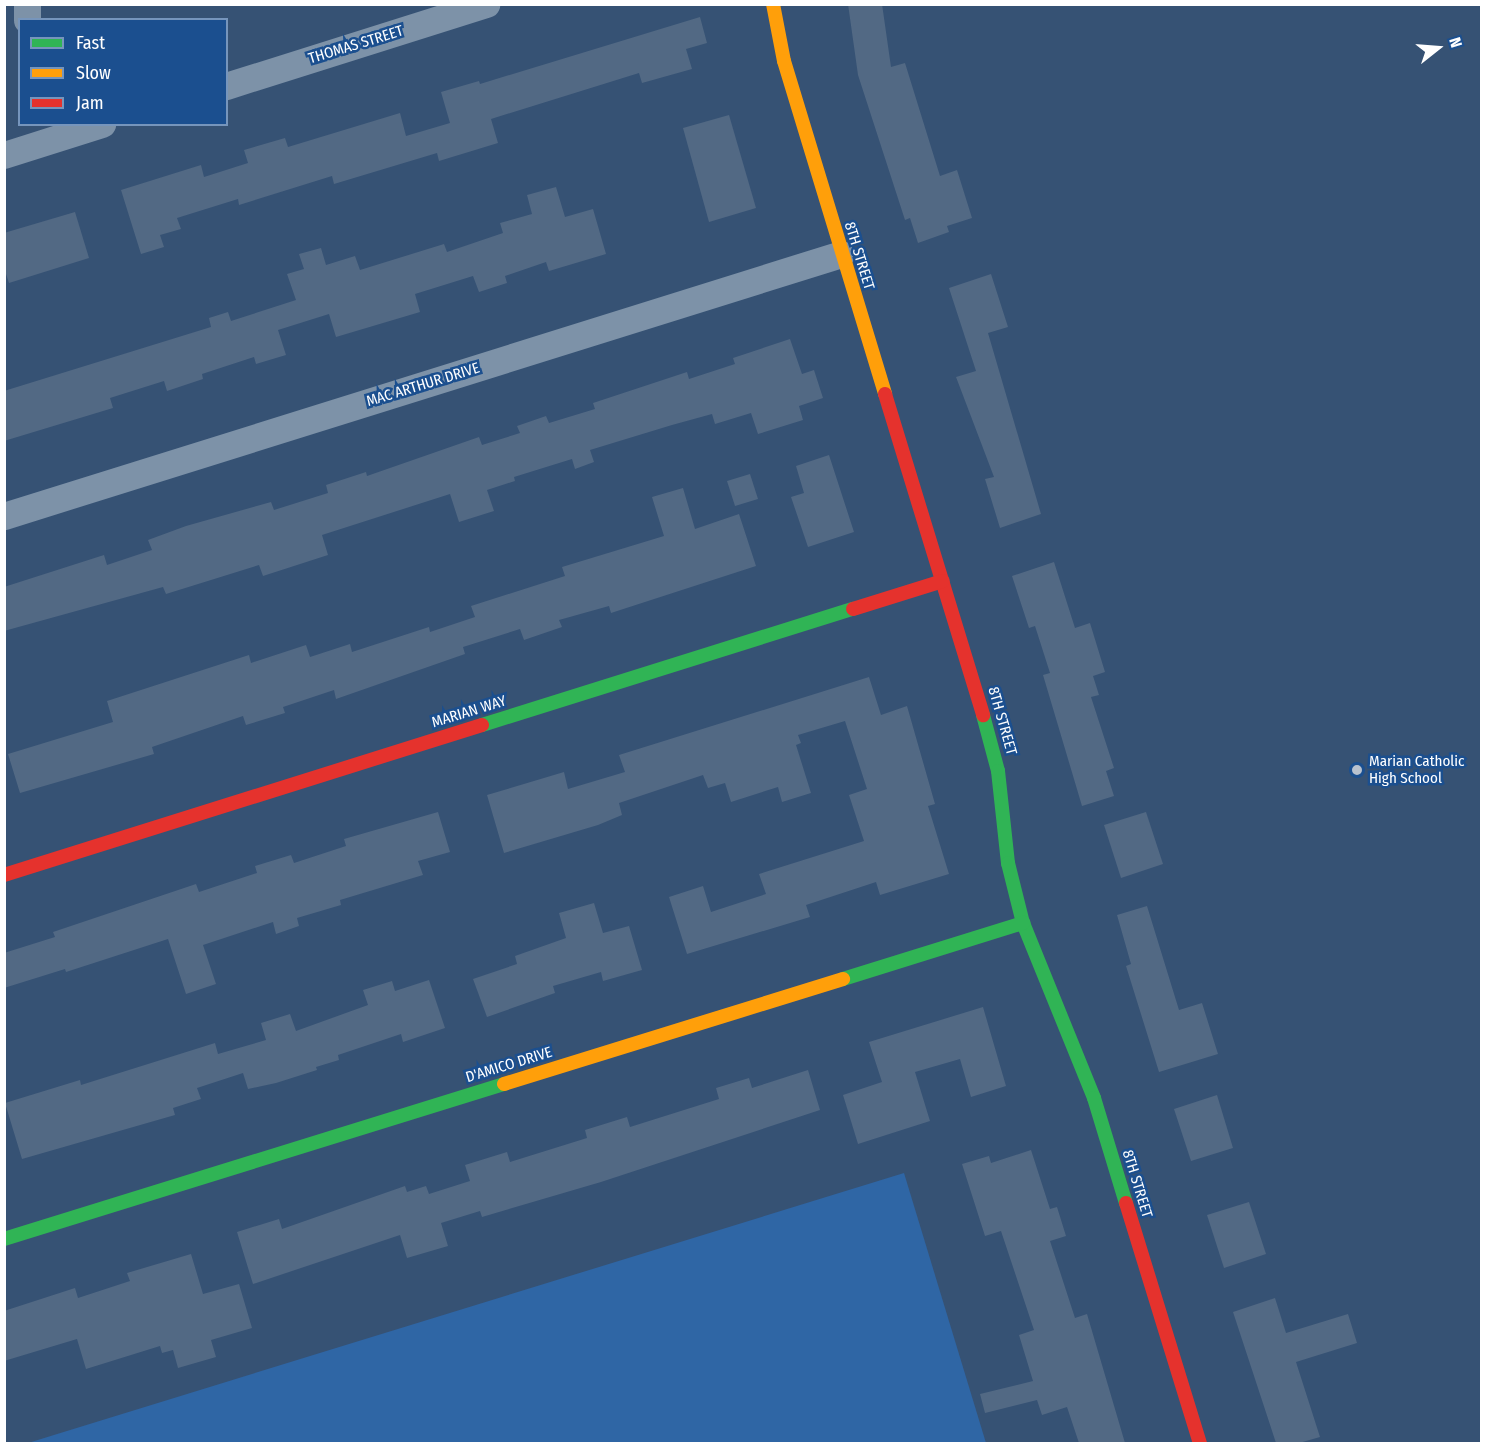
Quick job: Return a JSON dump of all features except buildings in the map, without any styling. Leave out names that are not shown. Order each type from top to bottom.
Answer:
[{"type":"street","name":"THOMAS STREET","points":[[228,85],[486,4]]},
{"type":"street","name":"8TH STREET","points":[[773,4],[784,61],[841,254],[943,581],[998,771],[1008,863],[1023,923],[1094,1098],[1200,1443]]},
{"type":"street","points":[[4,155],[44,133],[89,126]]},
{"type":"street","name":"MAC ARTHUR DRIVE","points":[[4,516],[841,254]]},
{"type":"street","name":"MARIAN WAY","points":[[4,874],[943,581]]},
{"type":"street","name":"D'AMICO DRIVE","points":[[4,1239],[1023,923]]},
{"type":"shaded area","points":[[904,1173],[986,1443],[28,1443]]},
{"type":"traffic: fast","points":[[482,725],[853,609]]},
{"type":"traffic: fast","points":[[983,715],[998,771],[1008,863],[1023,923],[1094,1098],[1126,1203]]},
{"type":"traffic: fast","points":[[843,979],[1023,923]]},
{"type":"traffic: fast","points":[[4,1239],[504,1084]]},
{"type":"traffic: slow","points":[[773,4],[784,61],[885,394]]},
{"type":"traffic: slow","points":[[504,1084],[843,979]]},
{"type":"traffic: jam","points":[[885,394],[983,715]]},
{"type":"traffic: jam","points":[[853,609],[943,581]]},
{"type":"traffic: jam","points":[[4,875],[482,725]]},
{"type":"traffic: jam","points":[[1126,1203],[1200,1444]]},
{"type":"place","name":"Marian Catholic High School","points":[[1357,770]]}]
